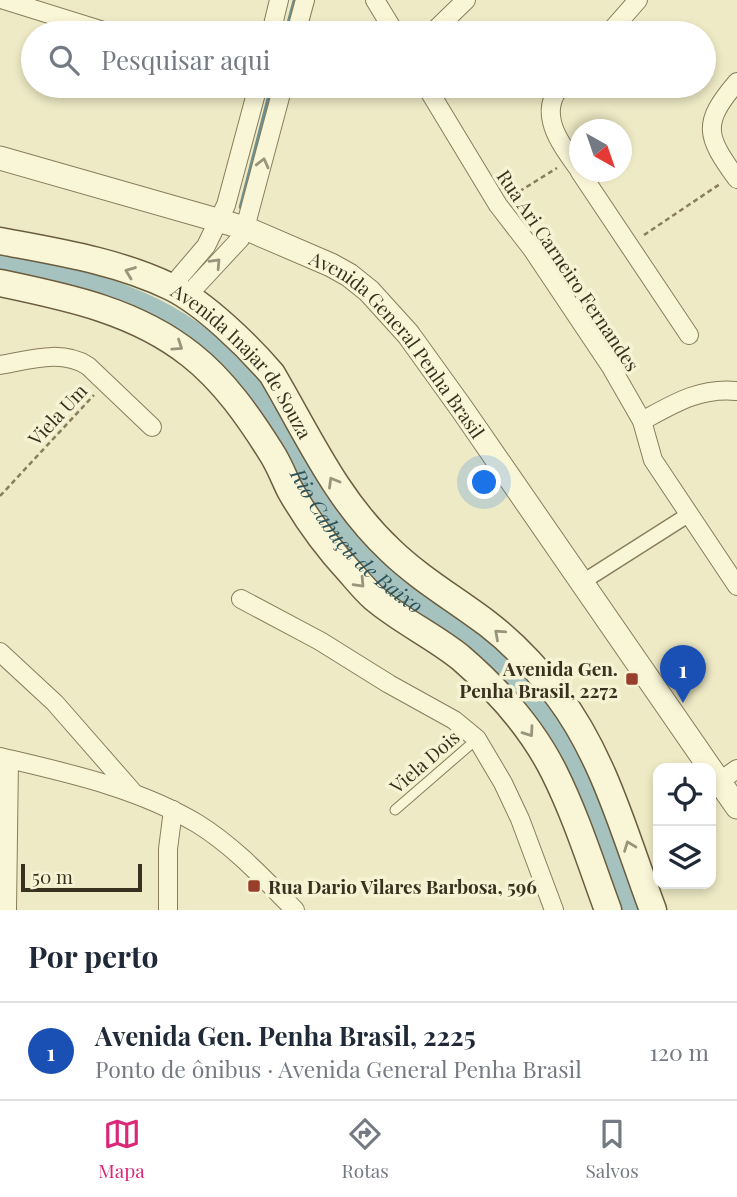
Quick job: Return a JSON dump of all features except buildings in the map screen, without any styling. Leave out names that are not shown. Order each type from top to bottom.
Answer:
[{"type":"main road","name":"Avenida Inajar de Souza","points":[[0,242],[66,254],[116,267],[178,292],[235,334],[272,374],[339,492],[369,529],[405,564],[489,625],[559,698],[574,719],[594,757],[653,910]]},
{"type":"main road","name":"Avenida Inajar de Souza","points":[[0,283],[73,299],[126,317],[177,345],[216,380],[251,420],[274,456],[307,518],[327,547],[374,598],[459,657],[500,695],[520,720],[553,770],[608,910]]},
{"type":"street","points":[[4,0],[71,21]]},
{"type":"street","points":[[274,21],[279,0]]},
{"type":"street","points":[[299,21],[305,0]]},
{"type":"street","points":[[375,0],[388,21]]},
{"type":"street","points":[[444,21],[466,0]]},
{"type":"street","points":[[619,21],[638,0]]},
{"type":"street","points":[[735,177],[711,136],[710,126],[714,112],[737,82]]},
{"type":"street","points":[[178,292],[206,246],[226,205],[255,98]]},
{"type":"street","points":[[178,292],[240,239],[280,98]]},
{"type":"street","name":"Rua Ari Carneiro Fernandes","points":[[433,98],[498,205],[580,318],[642,421],[653,460],[737,586]]},
{"type":"street","points":[[555,98],[550,116],[551,125],[569,154]]},
{"type":"street","name":"Avenida General Penha Brasil","points":[[0,158],[245,229],[305,253],[349,275],[386,307],[493,452],[581,583],[728,775],[737,807]]},
{"type":"street","points":[[587,182],[690,335]]},
{"type":"street","points":[[0,365],[64,356],[76,358],[106,382],[152,426]]},
{"type":"street","points":[[642,421],[698,393],[714,389],[737,391]]},
{"type":"street","points":[[581,583],[688,515]]},
{"type":"street","points":[[241,599],[328,646],[379,679],[454,720],[477,739],[520,819],[554,910]]},
{"type":"street","points":[[0,652],[55,703],[132,791]]},
{"type":"street","points":[[7,910],[5,759],[132,791],[173,810],[232,849],[295,910]]},
{"type":"street","points":[[168,910],[168,849],[173,810]]},
{"type":"lane","name":"Viela Dois","points":[[395,810],[477,739]]},
{"type":"path","points":[[498,205],[569,171]]},
{"type":"path","points":[[629,245],[735,177]]},
{"type":"path","name":"Viela Um","points":[[0,496],[106,382]]},
{"type":"waterway","points":[[289,21],[295,0]]},
{"type":"waterway","points":[[241,207],[269,98]]},
{"type":"waterway","name":"Rio Cabuçu de Baixo","points":[[0,266],[80,284],[151,311],[184,330],[214,353],[242,381],[267,416],[313,496],[344,542],[395,588],[490,654],[517,681],[540,710],[577,773],[631,910]]},
{"type":"place","name":"Avenida Gen. Penha Brasil, 2272","points":[[632,679]]},
{"type":"place","name":"Avenida Gen. Penha Brasil, 2225","points":[[683,703]]},
{"type":"place","name":"Rua Dario Vilares Barbosa, 596","points":[[254,886]]}]
